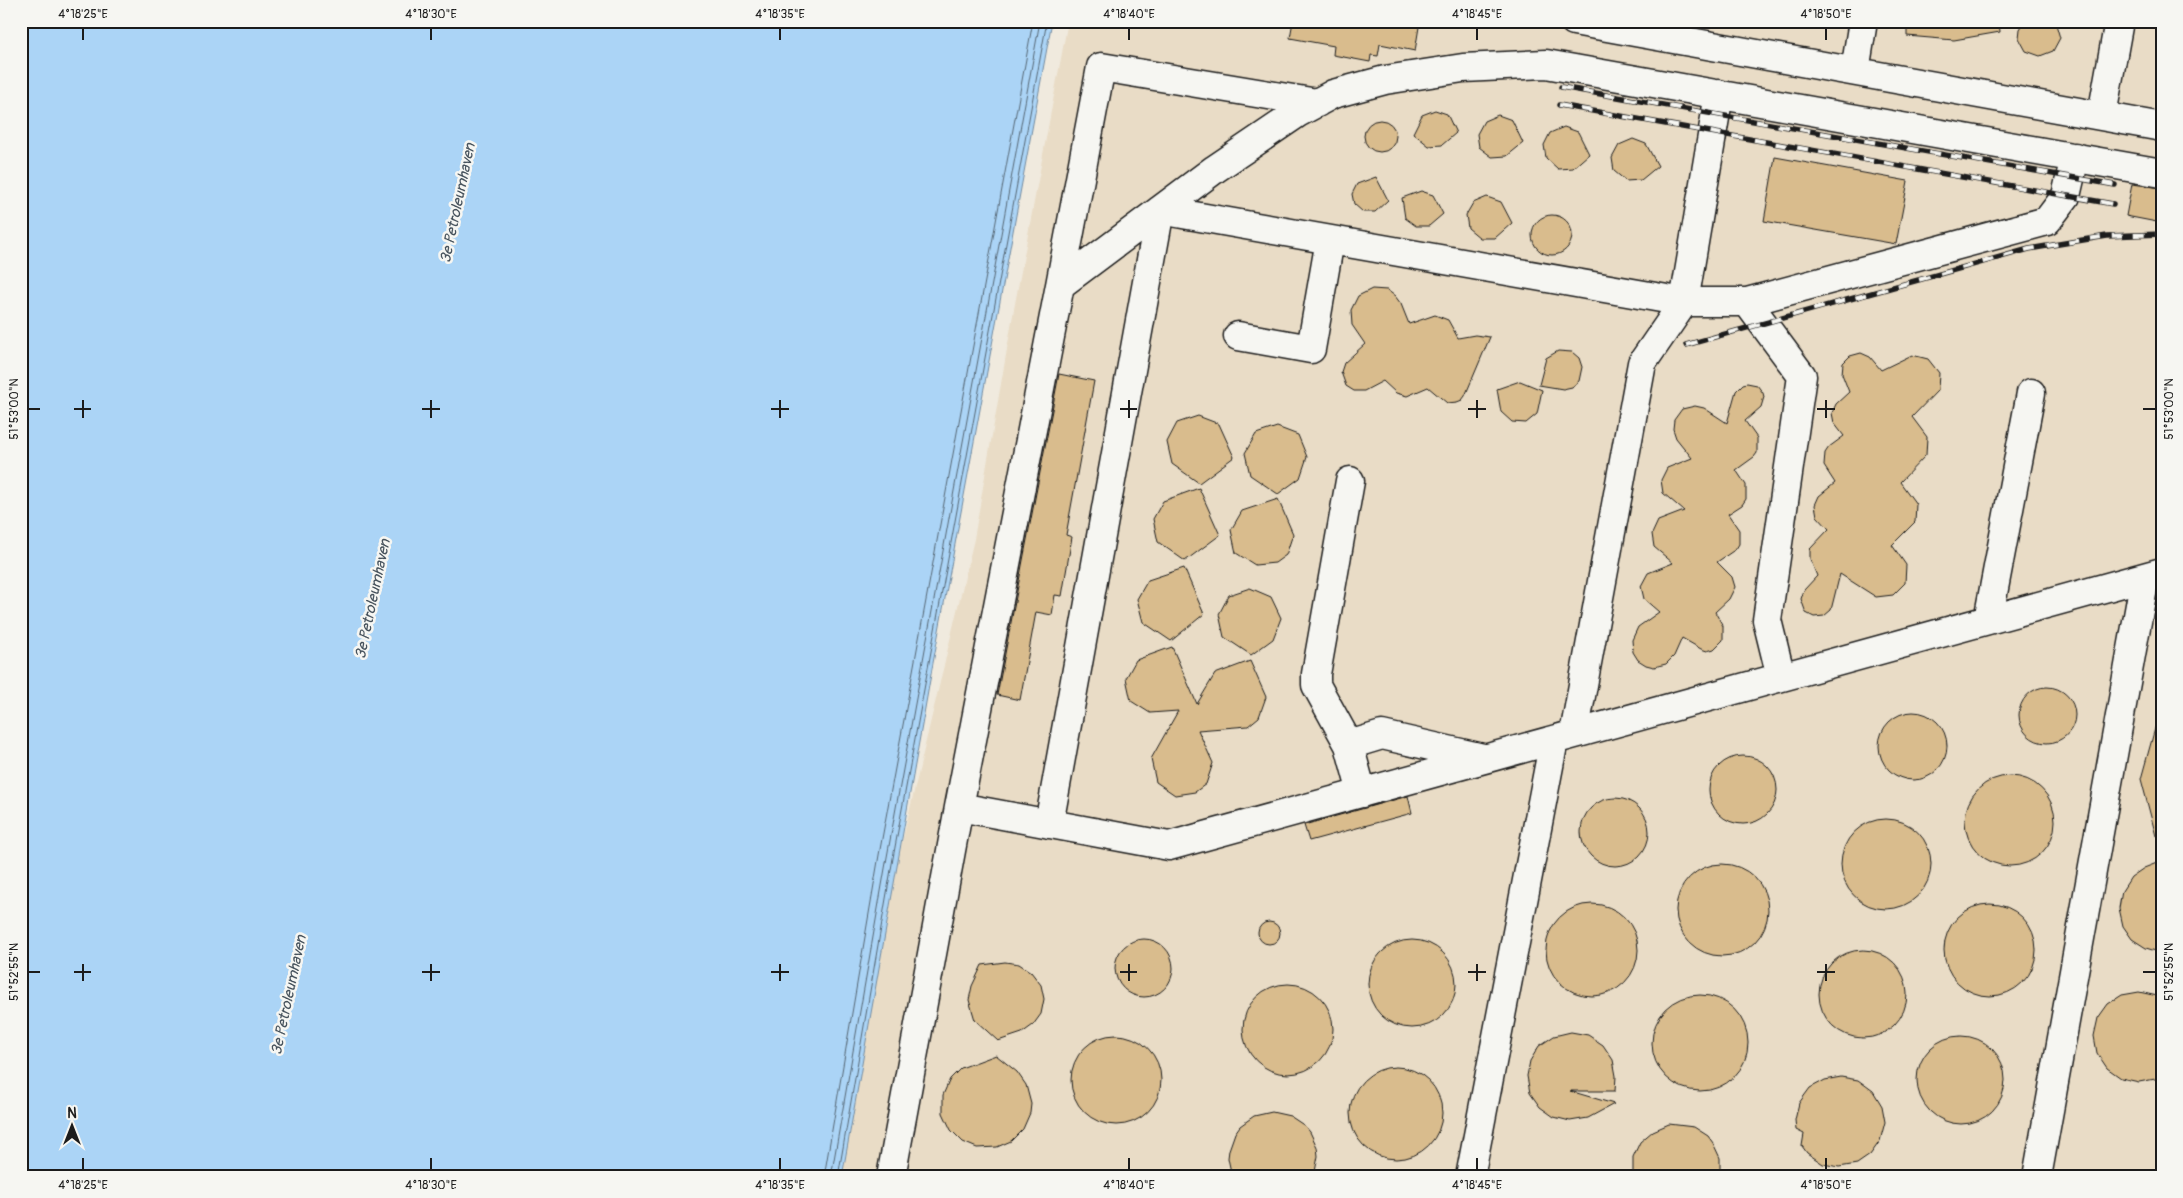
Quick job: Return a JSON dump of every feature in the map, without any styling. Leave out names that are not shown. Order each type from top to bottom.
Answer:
[{"type":"lane","points":[[1854,71],[1863,21]]},
{"type":"lane","points":[[2102,116],[2119,21]]},
{"type":"lane","points":[[1586,22],[2162,127]]},
{"type":"lane","points":[[1060,285],[1215,169],[1316,103],[1333,94],[1385,80],[1463,68],[1546,64],[2162,173]]},
{"type":"lane","points":[[891,1177],[959,807],[1101,67],[1316,103]]},
{"type":"lane","points":[[1470,1177],[1642,363],[1684,302],[1720,94]]},
{"type":"lane","points":[[1160,210],[1684,302],[1747,302],[2047,221],[2066,196],[2075,157]]},
{"type":"lane","points":[[1049,824],[1160,210]]},
{"type":"lane","points":[[1238,336],[1310,349],[1330,240]]},
{"type":"lane","points":[[1747,302],[1802,376],[1767,620],[1781,677]]},
{"type":"lane","points":[[1988,620],[2031,393]]},
{"type":"lane","points":[[1350,480],[1316,674],[1316,685],[1349,745],[1362,793]]},
{"type":"lane","points":[[959,807],[1169,846],[2154,574],[2037,1177]]},
{"type":"lane","points":[[1349,745],[1382,735],[1487,758]]},
{"type":"shaded area","points":[[1068,21],[2162,21],[2162,1177],[842,1177],[898,859],[974,539],[1014,309]]},
{"type":"water","name":"3e Petroleumhaven","points":[[21,21],[1052,21],[933,663],[842,1177],[21,1177]]},
{"type":"building","points":[[1293,21],[1384,21],[1419,27],[1415,51],[1380,44],[1378,56],[1371,55],[1370,62],[1333,55],[1334,46],[1290,38]]},
{"type":"building","points":[[1907,21],[1999,21],[2000,32],[1954,40],[1907,36]]},
{"type":"building","points":[[2025,21],[2055,21],[2060,38],[2053,51],[2040,56],[2026,51],[2019,38],[2020,29]]},
{"type":"building","points":[[1435,110],[1447,114],[1456,133],[1442,145],[1429,146],[1413,133],[1422,115]]},
{"type":"building","points":[[1498,115],[1512,120],[1523,143],[1507,156],[1492,157],[1479,147],[1477,134],[1484,121]]},
{"type":"building","points":[[1380,120],[1391,125],[1396,136],[1391,147],[1380,152],[1369,147],[1364,136],[1369,125]]},
{"type":"building","points":[[1564,127],[1578,132],[1589,154],[1573,168],[1558,169],[1546,158],[1544,145],[1550,133]]},
{"type":"building","points":[[1633,139],[1646,144],[1658,166],[1641,180],[1626,181],[1614,171],[1612,158],[1619,145]]},
{"type":"building","points":[[1775,157],[1908,181],[1896,244],[1764,221]]},
{"type":"building","points":[[1376,177],[1388,200],[1375,212],[1363,212],[1354,204],[1352,194],[1357,184]]},
{"type":"building","points":[[2132,184],[2162,188],[2162,223],[2126,216]]},
{"type":"building","points":[[1421,191],[1433,195],[1443,214],[1429,226],[1416,226],[1405,218],[1402,198]]},
{"type":"building","points":[[1487,197],[1501,202],[1512,223],[1495,238],[1480,238],[1468,228],[1466,215],[1473,203]]},
{"type":"building","points":[[1556,215],[1563,218],[1569,224],[1572,235],[1571,243],[1563,252],[1556,255],[1548,255],[1541,252],[1533,243],[1532,231],[1535,224],[1544,216]]},
{"type":"building","points":[[1372,289],[1387,290],[1395,296],[1401,304],[1409,324],[1435,315],[1448,320],[1458,338],[1475,335],[1490,337],[1462,400],[1447,403],[1428,387],[1407,396],[1396,393],[1383,381],[1364,391],[1354,391],[1346,386],[1341,372],[1344,363],[1365,344],[1352,325],[1351,310],[1358,296]]},
{"type":"building","points":[[1558,351],[1572,352],[1579,358],[1582,367],[1579,381],[1572,387],[1563,389],[1539,385],[1546,358]]},
{"type":"building","points":[[1861,353],[1870,357],[1881,370],[1912,355],[1928,359],[1939,373],[1938,390],[1912,417],[1927,437],[1926,455],[1900,482],[1916,504],[1915,522],[1892,545],[1906,565],[1905,583],[1893,595],[1876,597],[1840,574],[1831,610],[1824,616],[1814,617],[1806,613],[1801,599],[1804,590],[1817,576],[1810,559],[1810,549],[1829,529],[1817,516],[1815,505],[1819,496],[1835,483],[1824,466],[1825,453],[1829,447],[1844,436],[1834,423],[1832,413],[1836,404],[1849,392],[1842,374],[1843,363],[1850,356]]},
{"type":"building","points":[[1059,374],[1094,381],[1066,535],[1072,537],[1062,596],[1055,595],[1052,615],[1036,612],[1020,700],[997,695]]},
{"type":"building","points":[[1520,381],[1542,390],[1537,414],[1526,423],[1512,422],[1501,412],[1497,389]]},
{"type":"building","points":[[1743,384],[1757,385],[1764,397],[1761,407],[1745,421],[1757,438],[1757,453],[1736,470],[1746,485],[1746,499],[1742,505],[1728,514],[1739,530],[1739,544],[1736,549],[1717,562],[1732,577],[1735,587],[1729,599],[1715,612],[1723,626],[1723,640],[1714,649],[1707,651],[1682,638],[1674,656],[1666,664],[1654,667],[1646,665],[1638,660],[1633,652],[1632,640],[1638,627],[1659,612],[1644,599],[1641,586],[1648,573],[1673,563],[1654,547],[1652,534],[1658,521],[1684,511],[1663,493],[1661,480],[1667,468],[1692,458],[1676,438],[1673,429],[1674,420],[1682,409],[1695,406],[1704,408],[1727,423],[1736,391]]},
{"type":"building","points":[[1198,416],[1219,424],[1234,457],[1199,483],[1172,464],[1167,442],[1177,423]]},
{"type":"building","points":[[1277,427],[1298,435],[1307,457],[1300,478],[1278,494],[1250,475],[1245,453],[1256,434]]},
{"type":"building","points":[[1199,488],[1220,535],[1185,561],[1158,542],[1153,519],[1163,501]]},
{"type":"building","points":[[1278,499],[1293,534],[1286,555],[1275,563],[1255,565],[1236,553],[1231,530],[1242,511]]},
{"type":"building","points":[[1184,568],[1204,614],[1171,641],[1143,622],[1137,599],[1148,580]]},
{"type":"building","points":[[1250,588],[1271,597],[1281,618],[1273,639],[1251,655],[1224,637],[1219,614],[1229,595]]},
{"type":"building","points":[[1172,647],[1197,704],[1215,674],[1250,661],[1266,697],[1259,717],[1248,726],[1198,730],[1213,763],[1206,784],[1195,792],[1175,795],[1156,782],[1151,759],[1178,711],[1150,713],[1131,701],[1126,678],[1136,660]]},
{"type":"building","points":[[2041,687],[2053,687],[2063,691],[2071,699],[2075,715],[2071,731],[2063,739],[2053,743],[2041,743],[2031,739],[2023,731],[2019,721],[2019,709],[2023,699],[2031,691]]},
{"type":"building","points":[[1906,712],[1920,712],[1932,717],[1942,727],[1947,739],[1947,753],[1942,765],[1932,775],[1920,780],[1906,780],[1894,775],[1884,765],[1879,753],[1879,739],[1884,727],[1894,717]]},
{"type":"building","points":[[2157,721],[2162,722],[2162,835],[2156,836],[2141,779]]},
{"type":"building","points":[[1743,756],[1756,759],[1767,766],[1774,777],[1777,790],[1774,803],[1767,814],[1756,821],[1743,824],[1730,821],[1719,814],[1712,803],[1709,790],[1712,777],[1719,766],[1730,759]]},
{"type":"building","points":[[2010,776],[2027,780],[2042,789],[2051,804],[2055,821],[2051,838],[2042,853],[2027,862],[2010,866],[1993,862],[1978,853],[1969,838],[1965,821],[1969,804],[1978,789],[1993,780]]},
{"type":"building","points":[[1408,796],[1412,813],[1309,841],[1304,825]]},
{"type":"building","points":[[1615,798],[1628,801],[1639,808],[1646,819],[1649,832],[1646,845],[1639,856],[1628,863],[1615,866],[1602,863],[1591,856],[1584,845],[1581,832],[1584,819],[1591,808],[1602,801]]},
{"type":"building","points":[[1886,819],[1903,822],[1918,832],[1928,847],[1931,864],[1928,881],[1918,896],[1903,906],[1886,909],[1869,906],[1854,896],[1844,881],[1841,864],[1844,847],[1854,832],[1869,822]]},
{"type":"building","points":[[2162,861],[2162,953],[2146,948],[2132,939],[2123,926],[2119,908],[2122,891],[2131,877],[2144,868]]},
{"type":"building","points":[[1722,864],[1740,867],[1755,877],[1765,892],[1768,910],[1765,928],[1755,943],[1740,953],[1722,956],[1704,953],[1689,943],[1679,928],[1676,910],[1679,892],[1689,877],[1704,867]]},
{"type":"building","points":[[1592,904],[1601,905],[1618,912],[1630,924],[1637,941],[1637,959],[1630,976],[1618,988],[1601,995],[1592,996],[1583,995],[1566,988],[1554,976],[1547,959],[1546,950],[1547,941],[1554,924],[1566,912],[1583,905]]},
{"type":"building","points":[[1990,904],[2008,907],[2023,917],[2033,932],[2036,950],[2033,968],[2023,983],[2008,993],[1990,996],[1972,993],[1957,983],[1947,968],[1944,950],[1947,932],[1957,917],[1972,907]]},
{"type":"building","points":[[1269,922],[1277,925],[1280,933],[1277,941],[1269,944],[1261,941],[1258,933],[1261,925]]},
{"type":"building","points":[[1138,939],[1150,939],[1165,947],[1173,962],[1173,974],[1165,989],[1150,997],[1138,997],[1123,989],[1115,974],[1115,962],[1123,947]]},
{"type":"building","points":[[1412,940],[1429,943],[1437,947],[1449,959],[1453,967],[1456,984],[1453,1001],[1449,1009],[1437,1021],[1429,1025],[1412,1028],[1395,1025],[1387,1021],[1375,1009],[1371,1001],[1368,984],[1371,967],[1375,959],[1387,947],[1395,943]]},
{"type":"building","points":[[1863,950],[1880,954],[1894,963],[1903,977],[1907,994],[1903,1011],[1894,1025],[1880,1034],[1863,1038],[1846,1034],[1832,1025],[1823,1011],[1819,994],[1823,977],[1832,963],[1846,954]]},
{"type":"building","points":[[1005,962],[1019,964],[1031,972],[1041,985],[1044,999],[1041,1014],[1033,1025],[1022,1033],[998,1041],[975,1020],[969,1000],[972,986],[982,965]]},
{"type":"building","points":[[1288,984],[1305,988],[1320,997],[1329,1012],[1333,1029],[1329,1046],[1320,1061],[1305,1070],[1288,1074],[1271,1070],[1256,1061],[1247,1046],[1243,1029],[1247,1012],[1256,997],[1271,988]]},
{"type":"building","points":[[2139,992],[2162,997],[2162,1075],[2155,1079],[2139,1082],[2121,1078],[2107,1068],[2097,1053],[2094,1036],[2098,1018],[2108,1004],[2122,995]]},
{"type":"building","points":[[1700,995],[1718,998],[1734,1009],[1745,1025],[1748,1043],[1745,1061],[1734,1077],[1718,1088],[1700,1091],[1682,1088],[1666,1077],[1655,1061],[1652,1043],[1655,1025],[1666,1009],[1682,998]]},
{"type":"building","points":[[1571,1032],[1588,1035],[1603,1045],[1613,1060],[1616,1076],[1615,1091],[1570,1091],[1614,1104],[1588,1118],[1570,1121],[1554,1117],[1540,1107],[1530,1093],[1527,1076],[1530,1061],[1539,1046],[1554,1036]]},
{"type":"building","points":[[1116,1035],[1133,1039],[1148,1048],[1157,1063],[1161,1080],[1157,1097],[1148,1112],[1133,1121],[1116,1125],[1099,1121],[1084,1112],[1075,1097],[1071,1080],[1075,1063],[1084,1048],[1099,1039]]},
{"type":"building","points":[[1961,1036],[1978,1040],[1992,1049],[2001,1063],[2005,1080],[2001,1097],[1992,1111],[1978,1120],[1961,1124],[1944,1120],[1930,1111],[1921,1097],[1917,1080],[1921,1063],[1930,1049],[1944,1040]]},
{"type":"building","points":[[996,1055],[1017,1072],[1026,1085],[1031,1104],[1030,1113],[1023,1129],[1011,1141],[997,1147],[977,1148],[963,1142],[951,1130],[943,1113],[943,1095],[950,1079],[961,1068]]},
{"type":"building","points":[[1396,1067],[1414,1070],[1429,1080],[1439,1095],[1442,1113],[1439,1131],[1429,1146],[1414,1156],[1396,1159],[1378,1156],[1363,1146],[1353,1131],[1350,1113],[1353,1095],[1363,1080],[1378,1070]]},
{"type":"building","points":[[1841,1077],[1858,1080],[1873,1091],[1882,1106],[1885,1122],[1880,1141],[1870,1155],[1857,1164],[1839,1167],[1823,1164],[1807,1153],[1802,1146],[1804,1134],[1796,1130],[1795,1120],[1799,1103],[1810,1088],[1825,1080]]},
{"type":"building","points":[[1272,1112],[1290,1116],[1305,1126],[1310,1132],[1317,1147],[1318,1156],[1314,1177],[1232,1177],[1228,1158],[1235,1133],[1240,1126],[1254,1116]]},
{"type":"building","points":[[1669,1124],[1694,1127],[1708,1136],[1720,1158],[1720,1177],[1633,1177],[1633,1157],[1640,1142],[1653,1131]]},
{"type":"railway","points":[[1561,87],[2115,185]]},
{"type":"railway","points":[[1559,105],[2113,204]]},
{"type":"railway","points":[[1686,345],[2029,249],[2107,236],[2162,234]]}]
